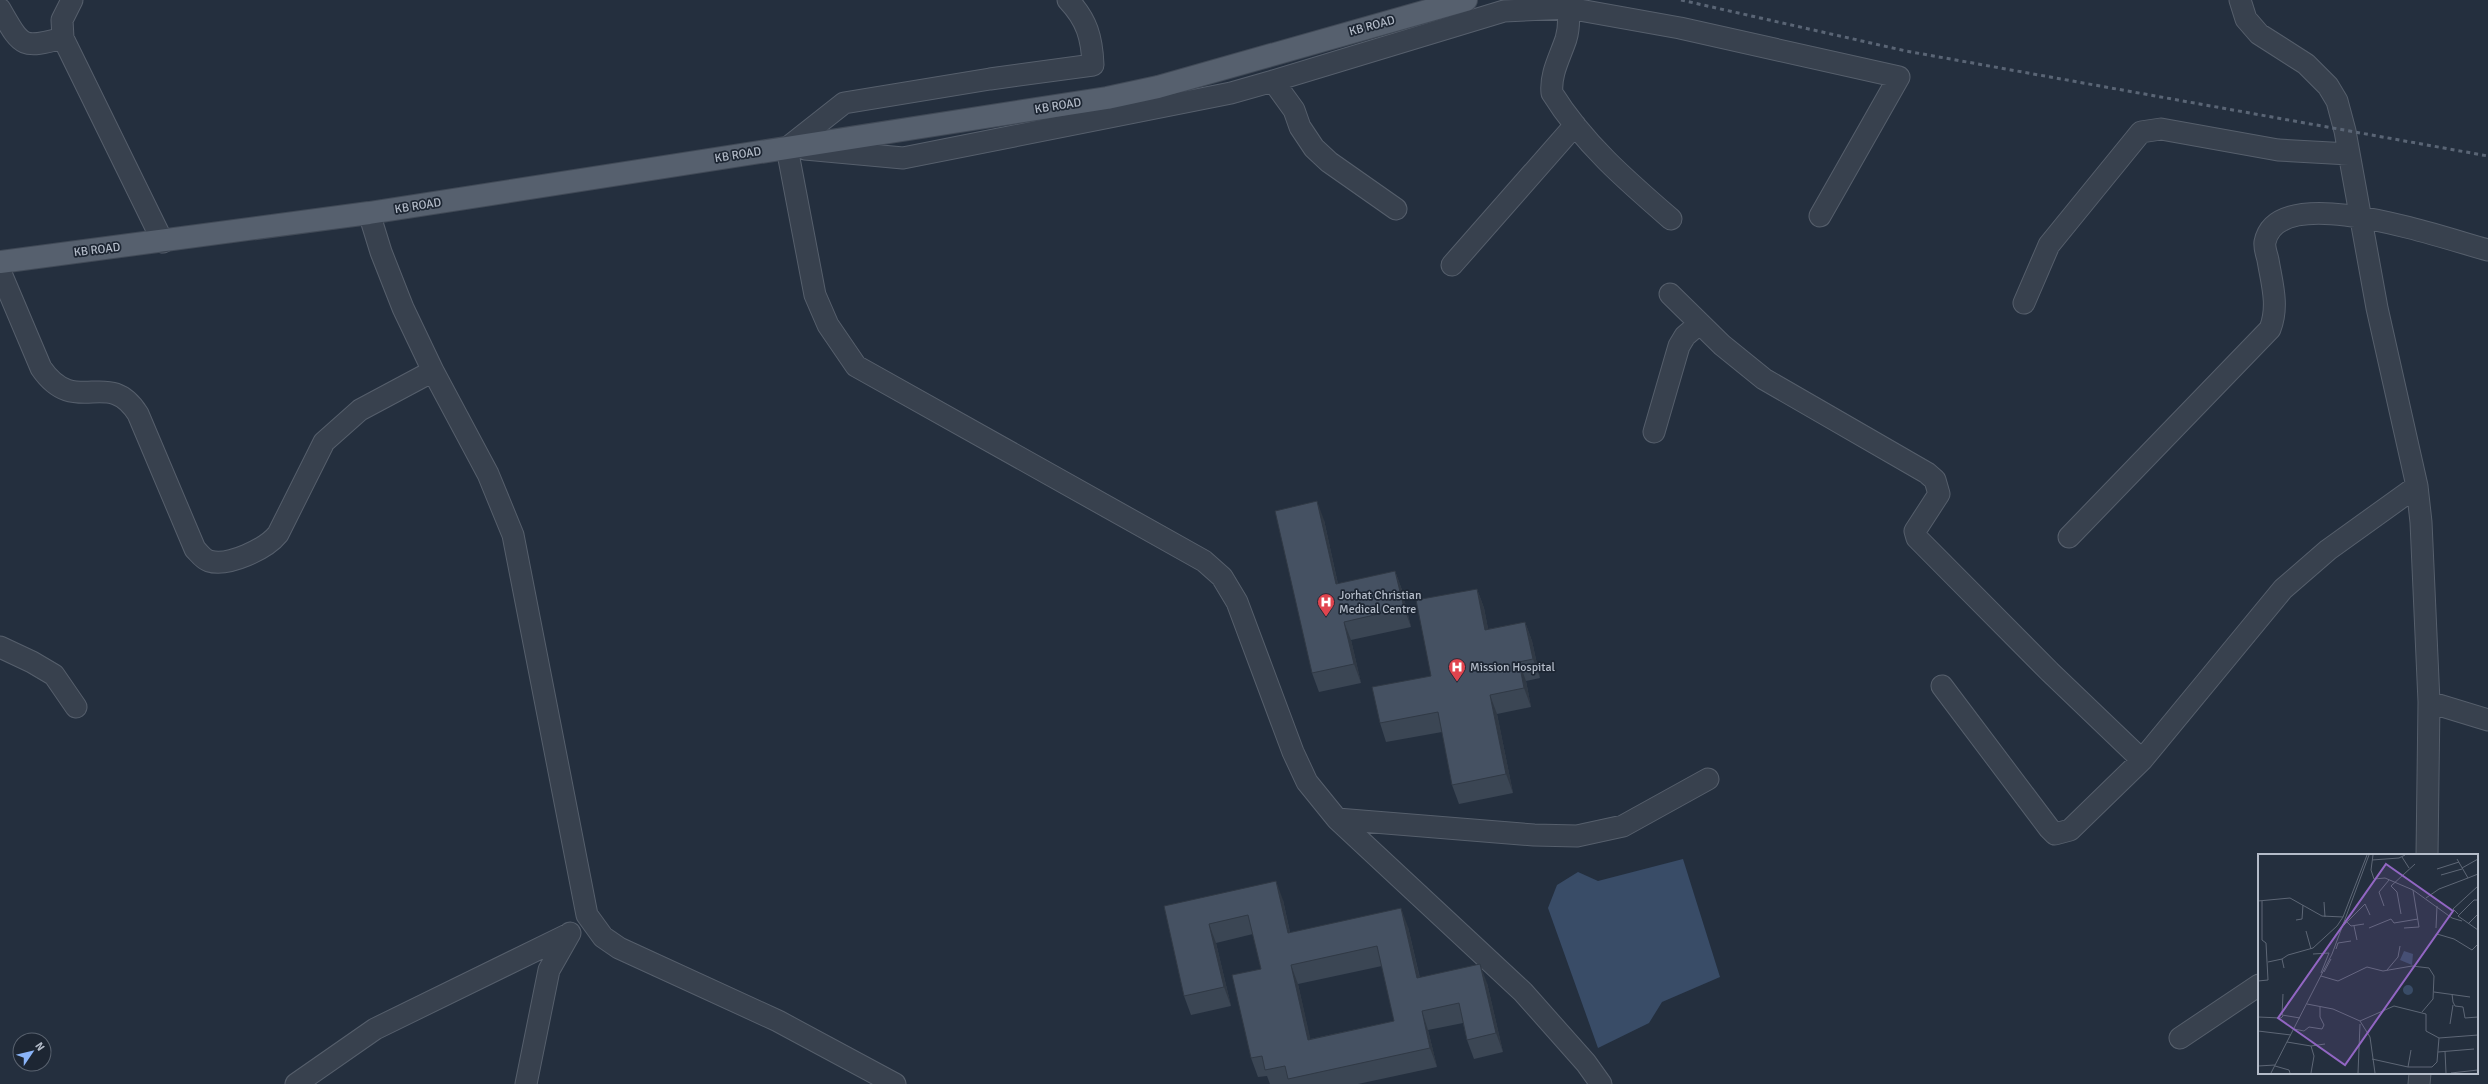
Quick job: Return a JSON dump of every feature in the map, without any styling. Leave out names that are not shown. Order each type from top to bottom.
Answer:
[{"type":"main road","name":"KB ROAD","points":[[0,262],[163,242],[369,213],[1107,98],[1158,87],[1466,0]]},
{"type":"street","points":[[72,0],[62,20],[63,38],[163,242]]},
{"type":"street","points":[[787,148],[844,103],[990,79],[1092,65],[1092,41],[1083,21],[1068,0]]},
{"type":"street","points":[[2240,0],[2246,19],[2259,34],[2306,64],[2328,86],[2337,101],[2349,154],[2377,308],[2417,486],[2421,522],[2429,702],[2427,854]]},
{"type":"street","points":[[787,148],[903,158],[1231,94],[1504,12],[1568,8],[1680,28],[1899,77],[1820,216]]},
{"type":"street","points":[[1568,8],[1566,38],[1551,84],[1552,93],[1575,125],[1611,166],[1671,219]]},
{"type":"street","points":[[0,9],[18,39],[27,44],[37,45],[63,38]]},
{"type":"street","points":[[1273,81],[1294,110],[1300,127],[1314,148],[1329,162],[1396,209]]},
{"type":"street","points":[[1452,265],[1575,125]]},
{"type":"street","points":[[2024,303],[2049,245],[2141,132],[2162,129],[2278,150],[2349,154]]},
{"type":"street","points":[[787,148],[804,246],[816,295],[828,324],[856,366],[1169,539],[1204,561],[1222,578],[1237,602],[1296,758],[1307,782],[1337,819],[1523,992],[1586,1063],[1601,1084]]},
{"type":"street","points":[[2068,537],[2270,329],[2274,318],[2275,302],[2265,244],[2270,230],[2292,215],[2309,212],[2361,217],[2488,250]]},
{"type":"street","points":[[369,213],[394,287],[433,371],[488,474],[513,535],[587,915],[603,937],[620,948],[778,1020],[895,1084]]},
{"type":"street","points":[[0,271],[41,368],[48,379],[66,392],[110,391],[123,395],[132,404],[138,414],[195,548],[208,561],[217,562],[251,554],[271,543],[278,534],[324,442],[360,410],[433,371]]},
{"type":"street","points":[[1670,294],[1699,324],[1764,379],[1927,473],[1935,480],[1939,494],[1915,531],[1917,538],[2050,672],[2142,760]]},
{"type":"street","points":[[1654,432],[1679,346],[1685,336],[1699,324]]},
{"type":"street","points":[[1942,686],[2055,834],[2070,830],[2142,760],[2283,589],[2328,550],[2417,486]]},
{"type":"street","points":[[0,647],[32,662],[54,675],[76,707]]},
{"type":"street","points":[[2429,702],[2488,720]]},
{"type":"street","points":[[1337,819],[1534,835],[1577,836],[1623,826],[1708,779]]},
{"type":"street","points":[[526,1084],[549,970],[569,934],[587,915]]},
{"type":"street","points":[[296,1084],[376,1030],[569,934]]},
{"type":"street","points":[[2180,1038],[2258,986]]},
{"type":"street","points":[[2419,1084],[2420,1074]]},
{"type":"water","points":[[1683,859],[1720,977],[1662,1002],[1649,1023],[1598,1048],[1548,908],[1557,885],[1578,872],[1598,881]]},
{"type":"building","points":[[1317,501],[1336,584],[1395,571],[1404,608],[1344,622],[1354,664],[1312,673],[1275,511]]},
{"type":"building","points":[[1477,589],[1485,630],[1525,622],[1533,659],[1519,662],[1524,688],[1490,695],[1506,774],[1452,785],[1438,712],[1380,723],[1372,687],[1431,676],[1416,600]]},
{"type":"building","points":[[1276,881],[1288,933],[1401,908],[1417,978],[1480,964],[1496,1033],[1467,1040],[1459,1003],[1422,1011],[1430,1048],[1288,1079],[1285,1066],[1265,1070],[1262,1056],[1251,1058],[1232,975],[1261,969],[1248,915],[1209,924],[1224,987],[1184,996],[1164,906]],"holes":[[[1377,946],[1394,1021],[1308,1040],[1291,965]]]},
{"type":"railway","points":[[1681,0],[1906,51],[2488,156]]},
{"type":"place","name":"Jorhat Christian Medical Centre","points":[[1326,617]]},
{"type":"place","name":"Mission Hospital","points":[[1457,682]]}]
